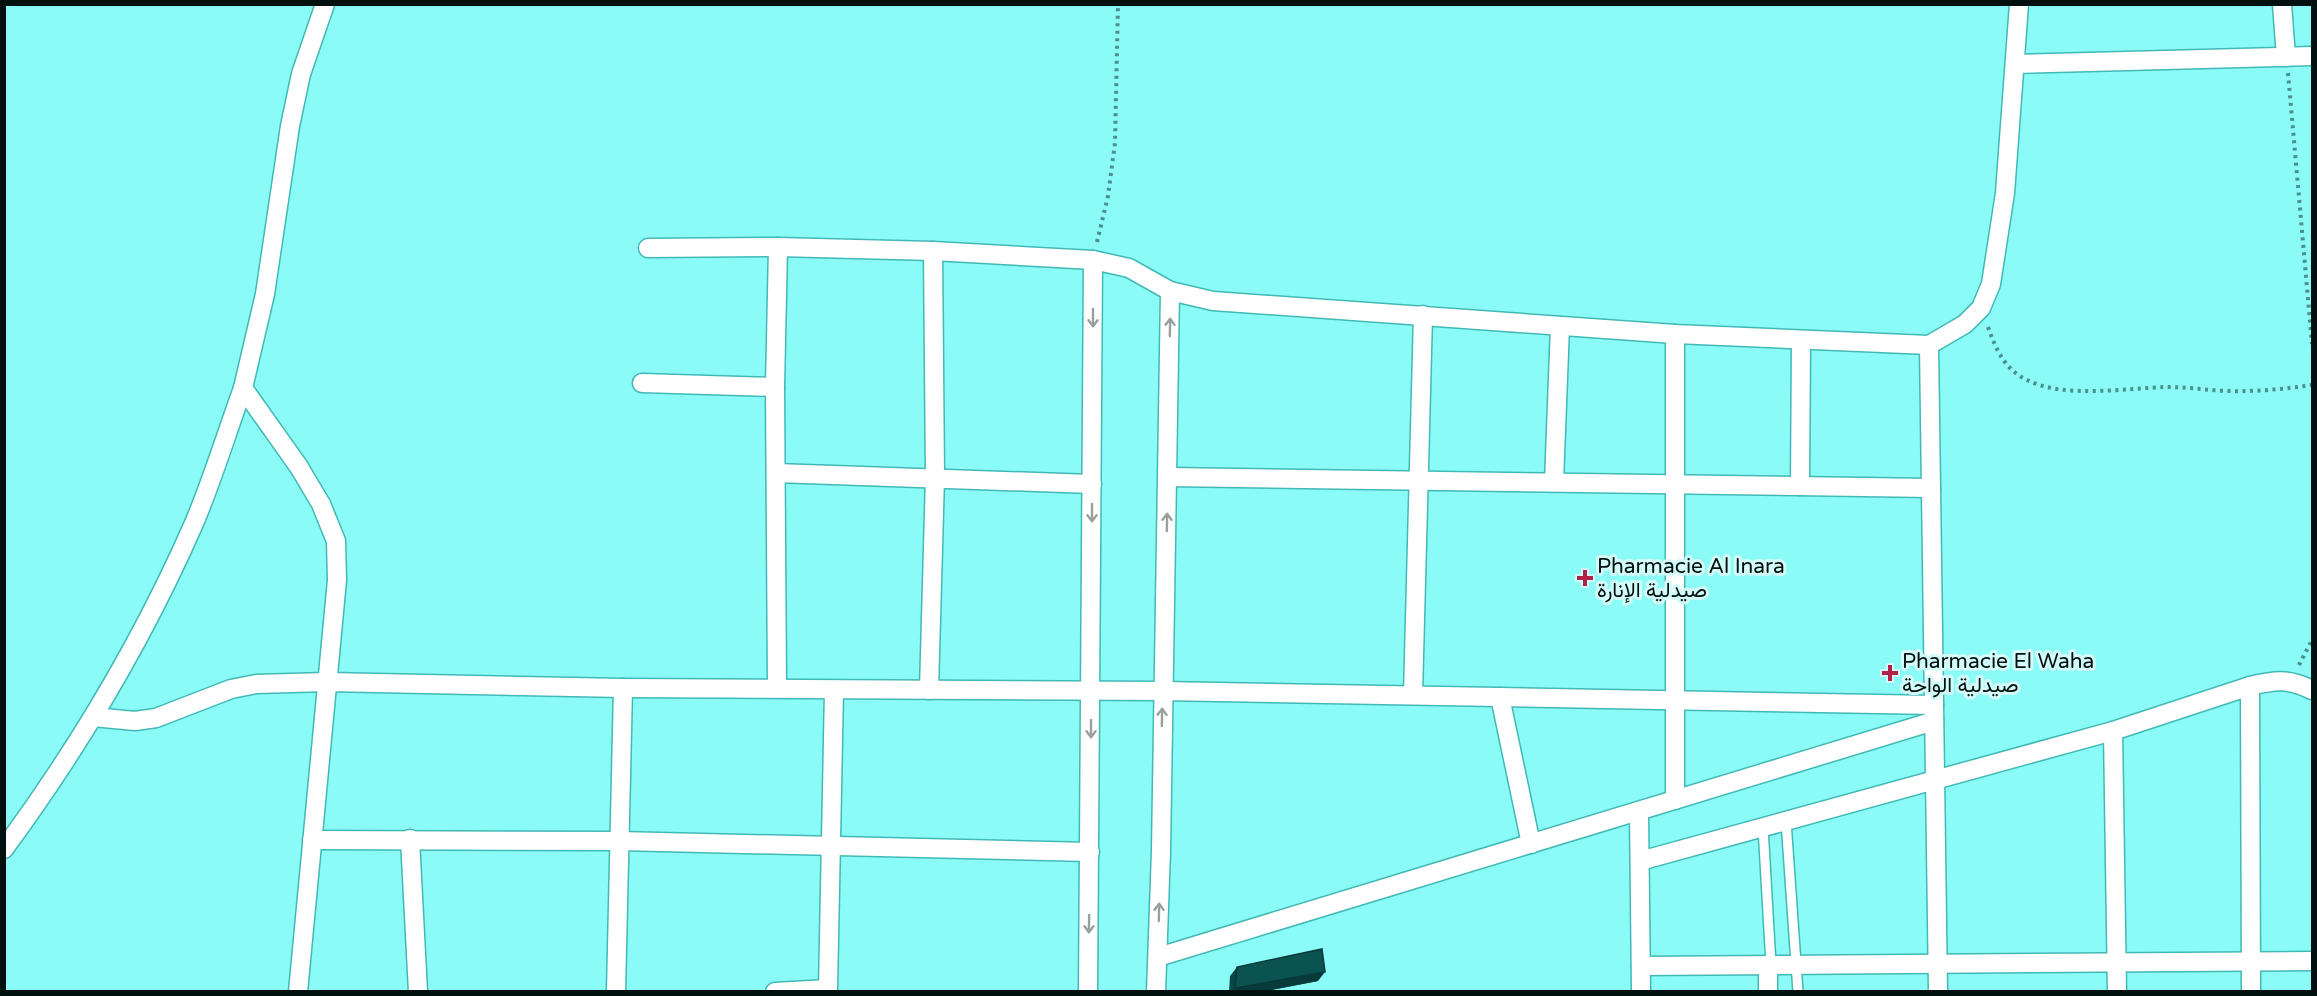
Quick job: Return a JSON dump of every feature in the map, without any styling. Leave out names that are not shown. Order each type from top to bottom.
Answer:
[{"type":"street","points":[[4,849],[38,803],[93,717],[131,651],[195,520],[243,388],[266,294],[290,126],[301,74],[325,4]]},
{"type":"street","points":[[648,248],[778,247],[933,251],[1093,260],[1129,268],[1170,291],[1213,301],[1675,334],[1929,345],[1965,324],[1981,308],[1991,284],[2000,226],[2016,64],[2019,4]]},
{"type":"street","points":[[2282,4],[2286,57]]},
{"type":"street","points":[[2016,64],[2313,56]]},
{"type":"street","points":[[777,687],[775,387],[778,247]]},
{"type":"street","points":[[929,690],[935,477],[933,251]]},
{"type":"street","points":[[1088,992],[1093,260]]},
{"type":"street","points":[[1156,992],[1170,291]]},
{"type":"street","points":[[1413,695],[1423,315]]},
{"type":"street","points":[[1554,482],[1560,326]]},
{"type":"street","points":[[1675,334],[1675,800]]},
{"type":"street","points":[[1800,486],[1801,340]]},
{"type":"street","points":[[1929,345],[1938,992]]},
{"type":"street","points":[[642,383],[775,387]]},
{"type":"street","points":[[243,388],[299,467],[321,504],[336,542],[337,580],[298,992]]},
{"type":"street","points":[[776,473],[1092,484]]},
{"type":"street","points":[[1168,477],[1931,488]]},
{"type":"street","points":[[1640,861],[2113,731],[2250,686],[2271,681],[2290,680],[2313,690]]},
{"type":"street","points":[[93,717],[135,721],[156,718],[231,689],[256,684],[327,682],[623,688],[777,687],[834,690],[1163,691],[1674,700],[1934,713]]},
{"type":"street","points":[[2250,686],[2251,992]]},
{"type":"street","points":[[616,992],[623,688]]},
{"type":"street","points":[[775,992],[828,990],[834,690]]},
{"type":"street","points":[[1500,697],[1531,844]]},
{"type":"street","points":[[1158,957],[1675,800],[1934,713]]},
{"type":"street","points":[[2113,731],[2117,992]]},
{"type":"street","points":[[1639,811],[1641,992]]},
{"type":"street","points":[[410,839],[418,992]]},
{"type":"street","points":[[312,840],[619,840],[1090,852]]},
{"type":"street","points":[[1641,966],[2313,961]]},
{"type":"street","points":[[1768,992],[1770,965]]},
{"type":"lane","points":[[1786,821],[1798,992]]},
{"type":"lane","points":[[1763,827],[1770,965]]},
{"type":"path","points":[[1093,260],[1108,196],[1115,143],[1118,4]]},
{"type":"path","points":[[2286,57],[2313,344]]},
{"type":"path","points":[[1981,308],[1996,351],[2008,368],[2027,381],[2050,388],[2080,390],[2170,387],[2267,391],[2313,385]]},
{"type":"path","points":[[2290,680],[2313,639]]},
{"type":"building","points":[[1322,949],[1325,972],[1235,988],[1237,967]]},
{"type":"place","name":"Pharmacie Al Inara صيدلية الإنارة","points":[[1585,578]]},
{"type":"place","name":"Pharmacie El Waha صيدلية الواحة","points":[[1890,673]]}]
